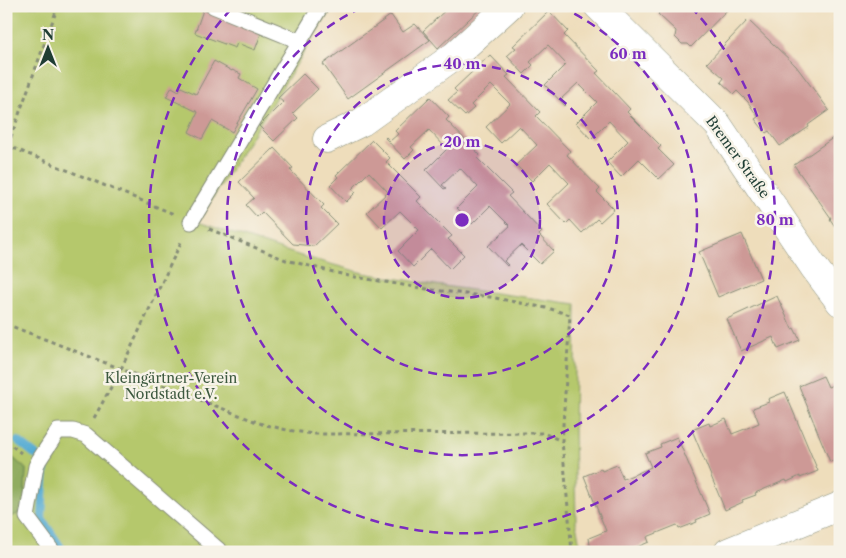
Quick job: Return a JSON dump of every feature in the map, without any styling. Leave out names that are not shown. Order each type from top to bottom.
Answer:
[{"type":"street","points":[[326,139],[362,122],[454,56],[509,6]]},
{"type":"street","name":"Bremer Straße","points":[[598,6],[718,125],[813,266],[840,302]]},
{"type":"street","points":[[728,552],[840,506]]},
{"type":"lane","points":[[213,6],[299,42]]},
{"type":"lane","points":[[188,228],[321,6]]},
{"type":"lane","points":[[53,552],[27,517],[36,466],[58,431],[73,431],[86,435],[221,552]]},
{"type":"path","points":[[58,6],[7,145],[188,228],[286,260],[349,276],[490,297],[551,309],[570,315],[562,441],[572,552]]},
{"type":"path","points":[[93,421],[188,228]]},
{"type":"path","points":[[6,324],[262,424],[287,430],[313,434],[543,432],[562,441]]},
{"type":"green space","name":"Kleingärtner-Verein Nordstadt e.V.","points":[[6,6],[333,6],[198,222],[298,255],[363,273],[576,304],[574,429],[576,523],[581,552],[6,552],[6,519],[24,511],[26,469],[6,452]]},
{"type":"green space","points":[[6,452],[26,469],[24,511],[6,519]]},
{"type":"building","points":[[450,6],[483,6],[438,48],[423,31]]},
{"type":"building","points":[[660,6],[731,6],[691,47],[688,44],[682,44],[675,37],[676,31],[658,14],[663,9]]},
{"type":"building","points":[[203,10],[262,31],[255,50],[237,43],[235,48],[195,33]]},
{"type":"building","points":[[549,11],[568,31],[564,35],[599,71],[596,73],[630,109],[627,112],[661,146],[658,149],[674,165],[659,179],[639,159],[621,177],[607,162],[628,141],[609,121],[591,139],[576,123],[597,102],[578,83],[561,99],[565,106],[545,85],[566,64],[548,45],[530,62],[533,65],[524,74],[507,56],[516,48],[513,46]]},
{"type":"building","points":[[391,15],[403,32],[415,24],[430,40],[348,99],[323,64]]},
{"type":"building","points":[[748,20],[796,66],[829,110],[808,125],[809,127],[780,146],[769,131],[766,133],[755,119],[758,117],[748,102],[737,91],[734,94],[721,82],[724,78],[707,63]]},
{"type":"building","points":[[490,55],[509,75],[506,77],[540,112],[536,116],[570,151],[567,155],[600,189],[597,192],[614,209],[600,222],[597,219],[582,233],[570,220],[566,224],[547,204],[569,183],[550,163],[532,181],[516,165],[537,145],[519,126],[501,143],[486,127],[510,104],[491,85],[471,105],[474,108],[465,116],[448,100],[457,92],[454,89]]},
{"type":"building","points":[[214,61],[241,74],[239,78],[257,89],[232,132],[212,121],[202,139],[189,132],[198,112],[166,97],[172,87],[179,91],[181,87],[196,94]]},
{"type":"building","points":[[303,74],[318,89],[293,113],[298,118],[274,141],[259,126],[283,102],[278,98]]},
{"type":"building","points":[[430,97],[449,117],[446,120],[480,155],[477,158],[512,193],[508,196],[542,232],[539,235],[554,251],[540,264],[521,245],[504,261],[507,266],[488,246],[510,226],[490,206],[472,224],[457,208],[478,187],[460,168],[442,185],[446,188],[444,189],[426,170],[447,149],[429,130],[411,147],[414,150],[405,159],[385,138],[390,141],[398,134],[395,131]]},
{"type":"building","points":[[840,133],[840,225],[836,228],[794,165]]},
{"type":"building","points":[[372,140],[390,158],[386,162],[421,197],[417,201],[452,236],[448,239],[464,255],[450,269],[431,249],[413,267],[398,251],[419,230],[400,211],[382,228],[367,212],[388,192],[369,172],[352,189],[356,192],[346,202],[330,185],[338,177],[336,175]]},
{"type":"building","points":[[274,148],[293,168],[290,170],[324,205],[321,208],[337,224],[314,246],[293,244],[262,212],[257,217],[246,205],[254,198],[239,182]]},
{"type":"building","points":[[742,234],[761,279],[718,297],[699,252]]},
{"type":"building","points":[[777,296],[792,329],[794,328],[800,340],[778,349],[773,337],[741,351],[727,319]]},
{"type":"building","points":[[823,376],[828,387],[840,382],[840,458],[830,462],[799,386]]},
{"type":"building","points":[[785,392],[818,471],[787,482],[786,480],[755,493],[756,495],[742,500],[743,502],[725,510],[692,430],[709,423],[710,426],[726,419],[732,434],[745,429],[759,423],[753,408],[769,402],[768,399]]},
{"type":"building","points":[[677,437],[710,514],[696,520],[697,522],[679,529],[677,525],[647,537],[649,542],[630,550],[629,548],[620,552],[591,552],[589,538],[606,531],[584,476],[617,465],[623,479],[638,473],[651,467],[645,453],[661,447],[660,444]]},
{"type":"waterway","points":[[18,441],[45,462],[42,519],[64,552]]}]
